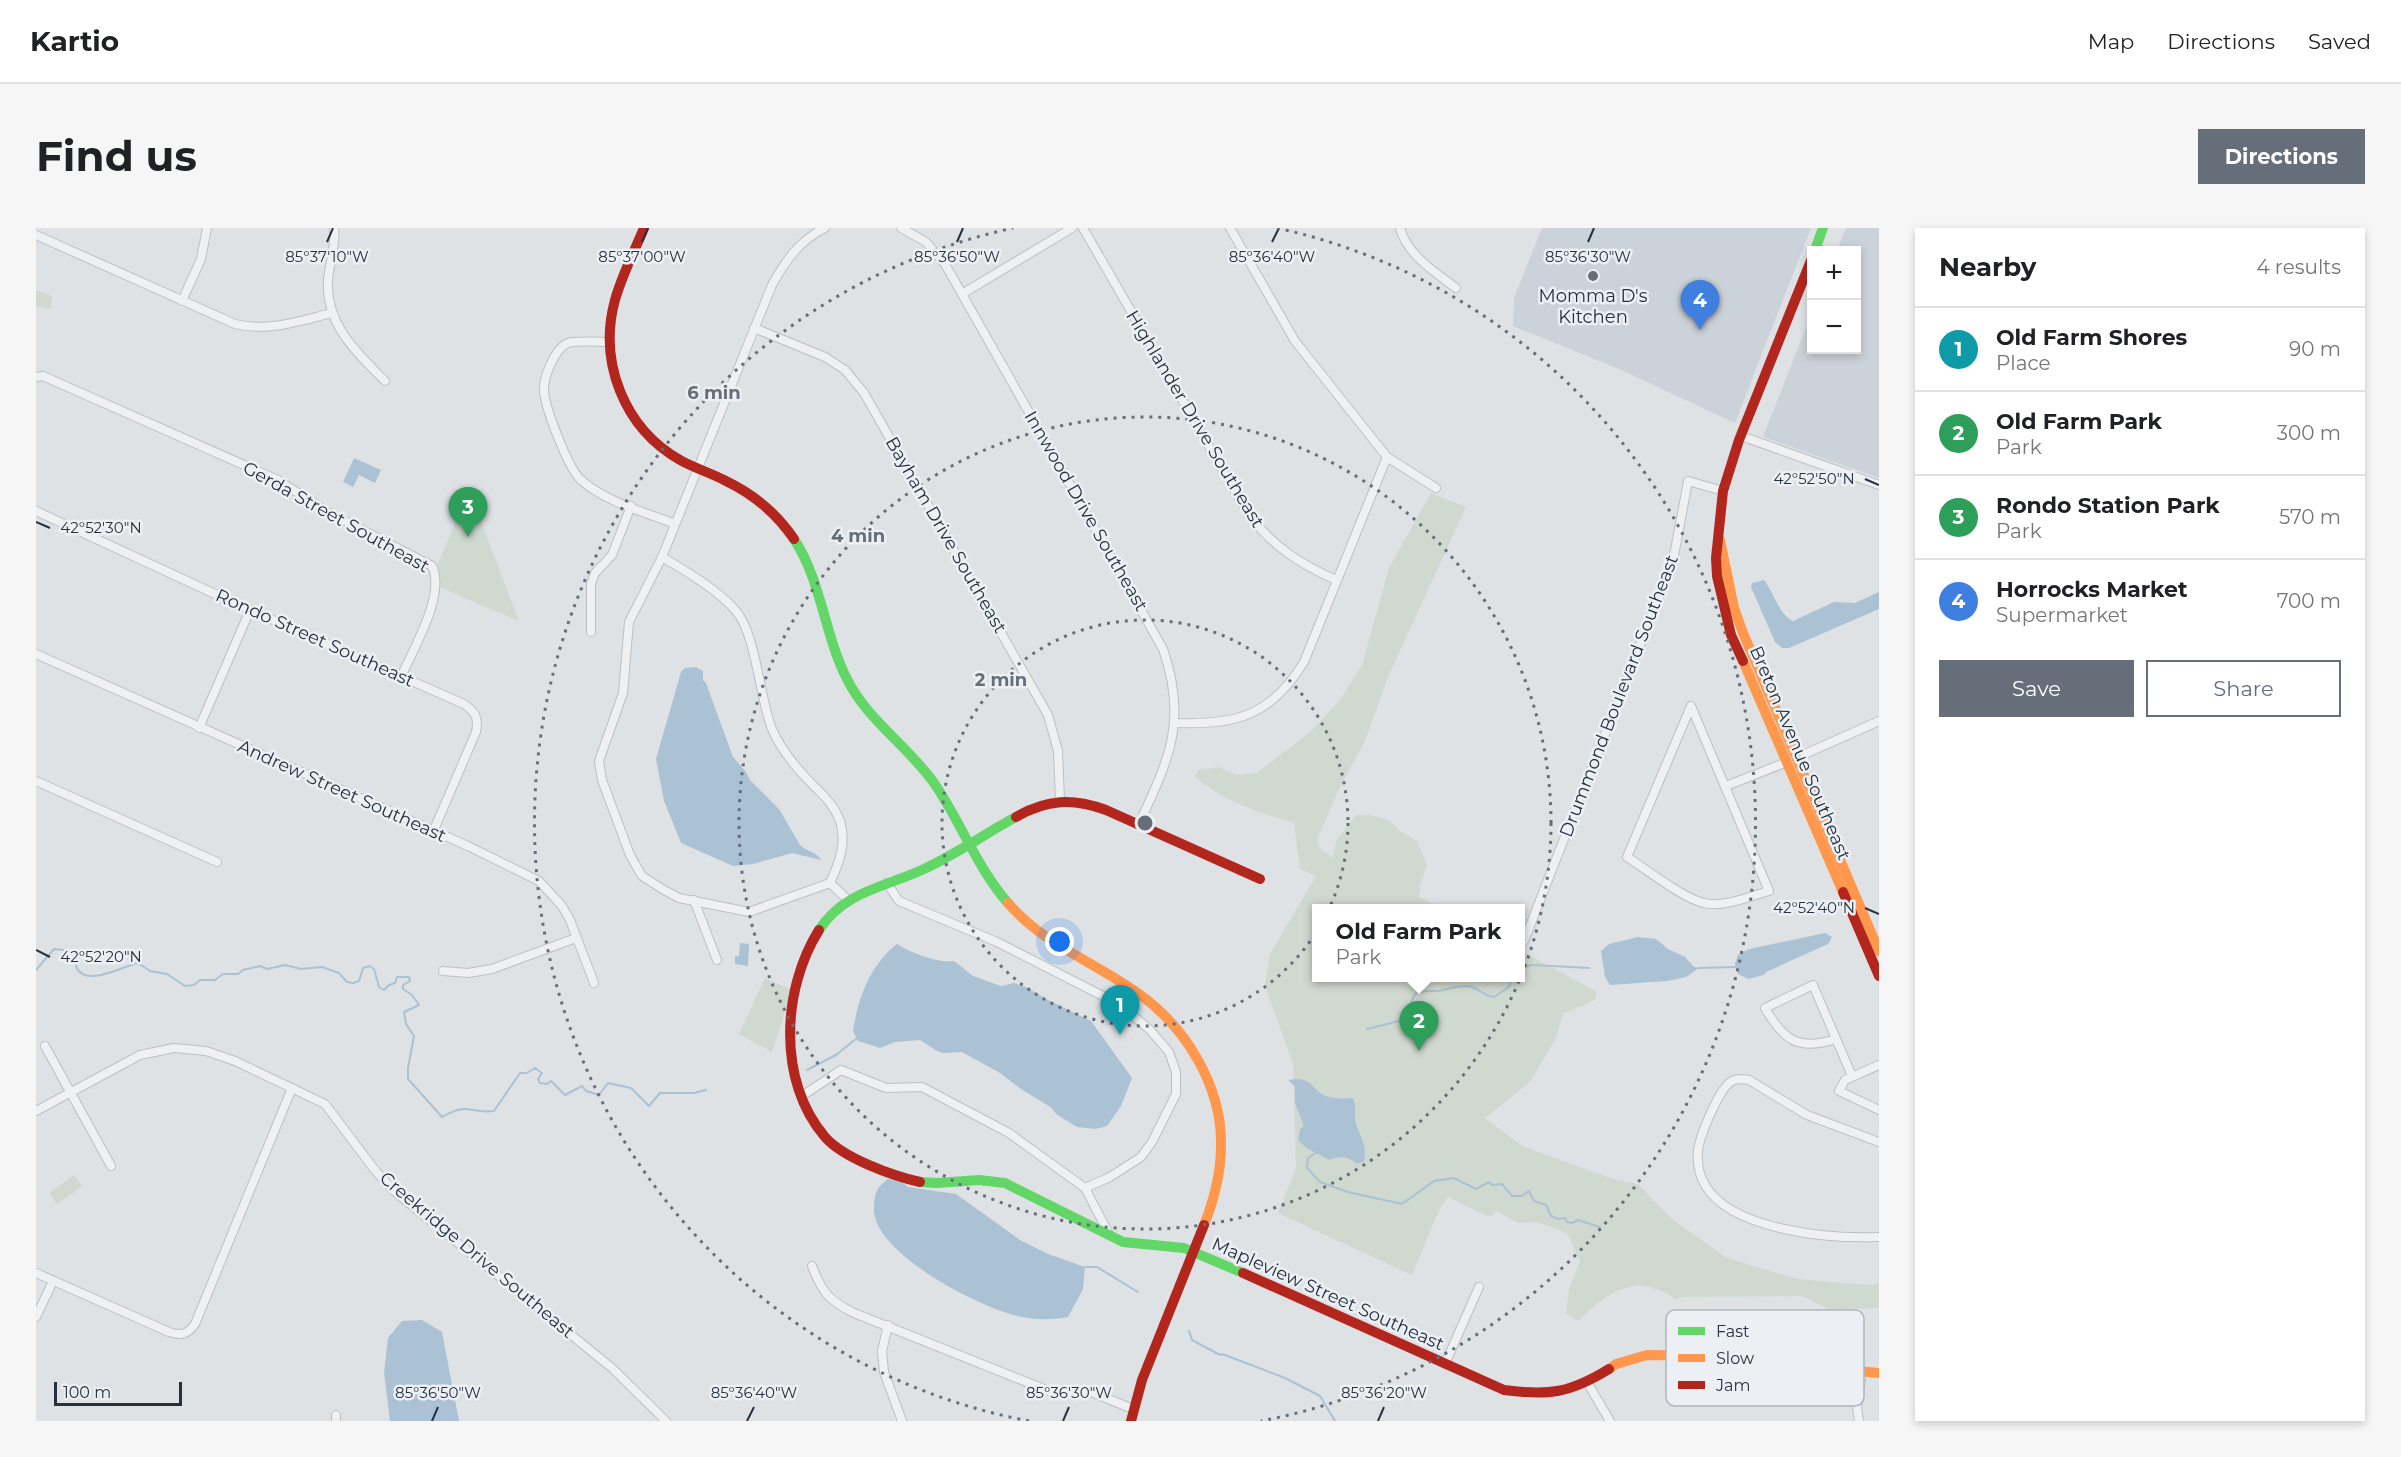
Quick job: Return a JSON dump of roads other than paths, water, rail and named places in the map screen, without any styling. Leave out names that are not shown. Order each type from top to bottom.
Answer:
[{"type":"street","points":[[182,301],[201,259],[207,228]]},
{"type":"street","points":[[334,228],[335,239],[328,282],[332,313],[337,326],[352,347],[385,381]]},
{"type":"street","points":[[644,228],[614,304],[609,342],[618,388],[631,416],[660,448],[679,460],[733,484],[777,518],[795,540],[815,578],[838,661],[851,688],[868,713],[922,767],[1000,894],[1041,936],[1137,993],[1166,1015],[1190,1044],[1200,1063],[1220,1126],[1221,1155],[1215,1194],[1142,1380],[1131,1421]]},
{"type":"street","points":[[662,557],[688,572],[737,612],[753,655],[772,730],[795,765],[829,800],[840,822],[843,842],[840,862],[830,883],[749,912],[679,898],[642,876],[626,845],[602,780],[599,761],[623,693],[629,622],[662,557],[754,328],[784,263],[800,244],[825,228]]},
{"type":"street","name":"Innwood Drive Southeast","points":[[901,228],[926,242],[937,254],[962,294],[1163,650],[1172,676],[1176,723],[1164,770],[1139,824]]},
{"type":"street","points":[[962,294],[1072,228]]},
{"type":"street","name":"Highlander Drive Southeast","points":[[1083,228],[1248,514],[1265,536],[1288,555],[1336,580]]},
{"type":"street","points":[[1230,228],[1295,341],[1387,457],[1436,488]]},
{"type":"street","points":[[1400,228],[1404,241],[1416,255],[1456,288]]},
{"type":"street","points":[[1816,246],[1823,228]]},
{"type":"street","points":[[36,235],[234,324],[256,327],[279,326],[332,313]]},
{"type":"street","name":"Breton Avenue Southeast","points":[[1807,271],[1741,436],[1723,491],[1719,537],[1734,608],[1743,633],[1879,976]]},
{"type":"street","name":"Bayham Drive Southeast","points":[[754,328],[825,357],[845,370],[864,393],[1048,715],[1058,751],[1060,801]]},
{"type":"street","points":[[609,342],[568,343],[559,350],[554,358],[544,385],[544,393],[569,463],[575,472],[597,490],[675,524]]},
{"type":"street","name":"Gerda Street Southeast","points":[[36,377],[43,376],[278,480],[332,514],[432,566],[437,575],[433,601],[401,677]]},
{"type":"street","points":[[1741,436],[1879,485]]},
{"type":"street","points":[[1176,723],[1210,724],[1237,719],[1254,713],[1287,687],[1304,662],[1387,457]]},
{"type":"street","name":"Drummond Boulevard Southeast","points":[[1525,938],[1673,561],[1688,481],[1723,491]]},
{"type":"street","points":[[591,632],[591,584],[595,573],[612,555],[631,506]]},
{"type":"street","name":"Rondo Street Southeast","points":[[36,511],[250,610],[464,704],[475,712],[478,721],[476,732],[433,832]]},
{"type":"street","points":[[199,728],[250,610]]},
{"type":"street","name":"Andrew Street Southeast","points":[[36,654],[494,858],[539,881],[562,906],[594,984]]},
{"type":"street","points":[[1690,706],[1726,786],[1769,891],[1721,904],[1704,903],[1689,897],[1627,857],[1690,706]]},
{"type":"street","points":[[1726,786],[1792,760],[1879,721]]},
{"type":"street","name":"Breton Avenue Southeast","points":[[1792,760],[1879,951]]},
{"type":"street","points":[[36,781],[217,862]]},
{"type":"street","points":[[1060,801],[1095,806],[1260,879]]},
{"type":"street","name":"Mapleview Street Southeast","points":[[1060,801],[1018,816],[904,879],[887,883],[848,900],[836,909],[817,931],[802,960],[796,980],[791,1015],[791,1046],[795,1075],[802,1096],[824,1136],[835,1146],[854,1156],[912,1181],[928,1184],[999,1181],[1123,1242],[1143,1246],[1171,1244],[1193,1251],[1504,1390],[1550,1394],[1587,1382],[1616,1364],[1647,1355],[1666,1355]]},
{"type":"street","points":[[830,883],[848,900]]},
{"type":"street","points":[[887,883],[899,901],[998,942],[1103,996],[1131,1014],[1150,1030],[1169,1052],[1176,1072],[1176,1094],[1152,1142],[1141,1157],[1110,1177],[1084,1188]]},
{"type":"street","points":[[694,900],[717,960]]},
{"type":"street","points":[[443,971],[468,973],[486,971],[576,938]]},
{"type":"street","points":[[1836,1039],[1816,1046],[1802,1044],[1789,1038],[1775,1026],[1765,1008],[1813,986],[1836,1039],[1852,1076]]},
{"type":"street","points":[[45,1046],[111,1166]]},
{"type":"street","name":"Creekridge Drive Southeast","points":[[36,1111],[140,1055],[174,1048],[214,1053],[325,1104],[374,1169],[394,1191],[612,1368],[666,1421]]},
{"type":"street","points":[[1879,1065],[1845,1080],[1839,1091],[1879,1110]]},
{"type":"street","points":[[802,1096],[841,1070],[886,1088],[922,1088],[1009,1133],[1084,1188],[1109,1234]]},
{"type":"street","points":[[1879,1142],[1807,1115],[1742,1078],[1731,1082],[1723,1089],[1700,1140],[1698,1163],[1700,1175],[1706,1187],[1722,1203],[1759,1223],[1821,1234],[1862,1238],[1879,1237]]},
{"type":"street","points":[[36,1273],[169,1332],[185,1334],[195,1324],[292,1088]]},
{"type":"street","points":[[812,1266],[819,1284],[829,1298],[854,1313],[1049,1391],[1091,1392],[1133,1408]]},
{"type":"street","points":[[36,1317],[52,1281]]},
{"type":"street","points":[[1445,1364],[1479,1287]]},
{"type":"street","points":[[888,1325],[882,1350],[884,1372],[902,1421]]},
{"type":"street","name":"Mapleview Street Southeast","points":[[1864,1372],[1879,1373]]},
{"type":"street","points":[[1587,1382],[1610,1421]]},
{"type":"street","points":[[1857,1406],[1859,1421]]},
{"type":"water","points":[[354,458],[381,470],[375,483],[359,475],[353,487],[343,482]]},
{"type":"water","points":[[1764,580],[1783,613],[1793,621],[1834,602],[1855,603],[1879,592],[1879,609],[1789,648],[1782,648],[1775,642],[1751,587],[1752,583]]},
{"type":"water","points":[[696,667],[703,671],[703,680],[733,757],[750,780],[779,809],[800,845],[821,860],[792,853],[753,864],[733,866],[681,843],[664,801],[656,759],[681,672],[685,668]]},
{"type":"water","points":[[1825,933],[1832,937],[1828,944],[1766,972],[1764,975],[1748,979],[1738,974],[1735,964],[1738,955],[1749,949]]},
{"type":"water","points":[[1638,937],[1656,939],[1668,949],[1685,957],[1694,967],[1699,968],[1686,977],[1667,981],[1610,985],[1605,977],[1601,951],[1609,944]]},
{"type":"water","points":[[740,943],[749,944],[748,966],[735,964],[735,956],[739,956]]},
{"type":"water","points":[[897,944],[925,957],[954,961],[973,976],[1001,986],[1014,983],[1026,987],[1091,1021],[1132,1078],[1121,1106],[1107,1126],[1096,1129],[1077,1127],[1000,1073],[962,1052],[943,1053],[920,1040],[895,1042],[880,1048],[858,1041],[853,1031],[862,995],[879,962]]},
{"type":"water","points":[[1299,1079],[1309,1082],[1326,1096],[1353,1098],[1356,1123],[1365,1149],[1364,1161],[1357,1164],[1344,1158],[1329,1160],[1308,1149],[1298,1140],[1300,1129],[1304,1126],[1295,1103],[1295,1086],[1288,1080]]},
{"type":"water","points":[[888,1179],[902,1182],[908,1187],[956,1194],[1020,1240],[1048,1254],[1085,1267],[1083,1289],[1068,1317],[1034,1319],[1004,1312],[957,1291],[908,1259],[890,1242],[877,1224],[875,1197],[879,1187]]},
{"type":"water","points":[[422,1320],[442,1332],[459,1421],[390,1421],[384,1373],[388,1338],[402,1321]]},
{"type":"waterway","points":[[36,970],[54,949],[73,951],[78,960],[76,967],[88,976],[105,974],[138,963],[150,971],[167,974],[185,986],[194,985],[200,980],[215,980],[223,974],[238,974],[243,970],[260,966],[267,969],[285,965],[301,969],[322,967],[339,973],[347,982],[353,983],[359,981],[363,968],[370,966],[374,969],[379,987],[384,990],[395,983],[397,977],[409,977],[410,981],[403,985],[403,989],[412,995],[419,1005],[404,1012],[406,1024],[414,1036],[408,1079],[442,1117],[464,1109],[494,1111],[520,1073],[527,1073],[535,1068],[542,1073],[538,1079],[540,1083],[547,1084],[551,1081],[565,1095],[582,1086],[586,1091],[599,1095],[608,1083],[631,1088],[649,1106],[660,1093],[694,1093],[706,1090]]},
{"type":"waterway","points":[[1525,967],[1532,965],[1589,968]]},
{"type":"waterway","points":[[1699,968],[1736,967]]},
{"type":"waterway","points":[[1367,1029],[1403,1020],[1415,994],[1419,992],[1465,986],[1494,997],[1509,987],[1511,982]]},
{"type":"waterway","points":[[807,1070],[836,1055],[857,1038]]},
{"type":"waterway","points":[[1317,1152],[1308,1158],[1307,1168],[1320,1182],[1348,1192],[1402,1204],[1434,1181],[1454,1178],[1476,1189],[1489,1182],[1492,1185],[1502,1184],[1512,1196],[1522,1196],[1529,1191],[1534,1201],[1546,1205],[1551,1216],[1558,1219],[1565,1218],[1567,1222],[1572,1223],[1578,1220],[1600,1227]]},
{"type":"waterway","points":[[1085,1267],[1097,1267],[1138,1292]]},
{"type":"waterway","points":[[1189,1331],[1192,1340],[1218,1354],[1285,1378],[1320,1396],[1335,1421]]},
{"type":"place","name":"Momma D's Kitchen","points":[[1593,276]]},
{"type":"place","name":"Horrocks Market","points":[[1700,330]]},
{"type":"place","name":"Rondo Station Park","points":[[468,537]]},
{"type":"place","name":"Old Farm Shores","points":[[1120,1035]]},
{"type":"place","name":"Old Farm Park","points":[[1419,1051]]}]
